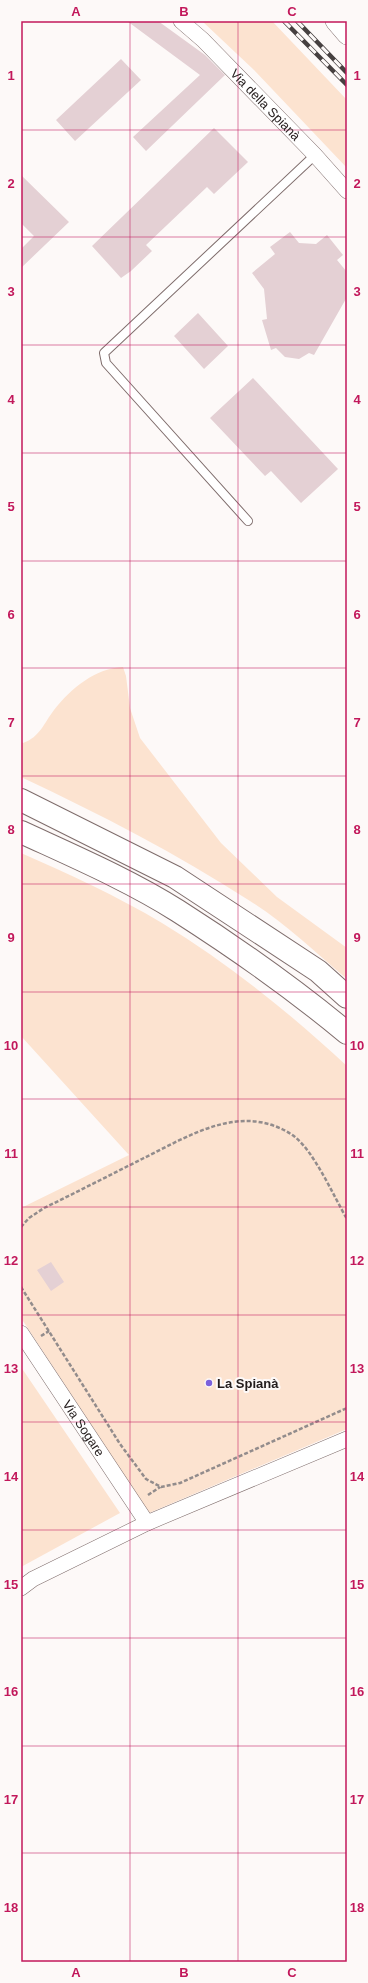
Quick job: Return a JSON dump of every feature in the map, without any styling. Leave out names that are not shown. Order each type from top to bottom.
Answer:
[{"type":"highway","points":[[21,800],[175,877],[318,971],[347,997]]},
{"type":"highway","points":[[21,832],[89,863],[177,910],[306,998],[347,1033]]},
{"type":"highway","points":[[21,836],[89,863]]},
{"type":"street","name":"Via della Spianà","points":[[181,21],[203,40],[315,154],[347,191]]},
{"type":"street","points":[[335,21],[347,35]]},
{"type":"street","name":"Via Sogare","points":[[21,1333],[147,1523]]},
{"type":"street","points":[[21,1588],[33,1579],[147,1523],[347,1439]]},
{"type":"lane","points":[[248,520],[106,363],[104,353],[315,154]]},
{"type":"path","points":[[21,1227],[29,1218],[44,1208],[191,1135],[230,1123],[248,1121],[281,1128],[296,1138],[308,1150],[347,1219]]},
{"type":"path","points":[[21,1287],[120,1444],[146,1479],[161,1487],[186,1480],[347,1408]]},
{"type":"shaded area","points":[[202,21],[272,21],[347,100],[347,168],[254,70]]},
{"type":"shaded area","points":[[123,667],[126,676],[130,708],[140,738],[221,843],[277,897],[347,948],[347,979],[300,938],[263,909],[195,867],[138,835],[21,777],[21,741],[23,743],[34,737],[54,710],[76,687],[103,671]]},
{"type":"shaded area","points":[[21,853],[75,877],[145,913],[187,939],[235,972],[281,1008],[347,1066],[347,1429],[149,1513],[21,1318],[21,1208],[129,1155],[21,1036]]},
{"type":"shaded area","points":[[21,1367],[120,1513],[21,1567]]},
{"type":"building","points":[[127,21],[158,21],[205,55],[225,75],[146,151],[133,137],[200,75]]},
{"type":"building","points":[[121,59],[141,80],[75,141],[56,120]]},
{"type":"building","points":[[214,128],[248,162],[214,194],[207,187],[146,245],[152,251],[131,271],[121,278],[92,246]]},
{"type":"building","points":[[21,175],[69,222],[21,268],[21,249],[34,236],[21,223]]},
{"type":"building","points":[[290,232],[299,243],[316,244],[327,235],[343,255],[337,260],[347,272],[347,297],[314,355],[309,353],[299,359],[285,357],[276,348],[271,350],[262,320],[267,319],[264,289],[252,273],[275,254],[270,247]]},
{"type":"building","points":[[198,313],[228,346],[204,369],[174,336]]},
{"type":"building","points":[[253,378],[338,469],[301,503],[271,471],[265,476],[210,418]]},
{"type":"building","points":[[51,1262],[64,1282],[51,1291],[37,1270]]},
{"type":"railway","points":[[284,21],[347,85]]},
{"type":"railway","points":[[297,21],[347,73]]},
{"type":"place","name":"La Spianà","points":[[209,1383]]}]
